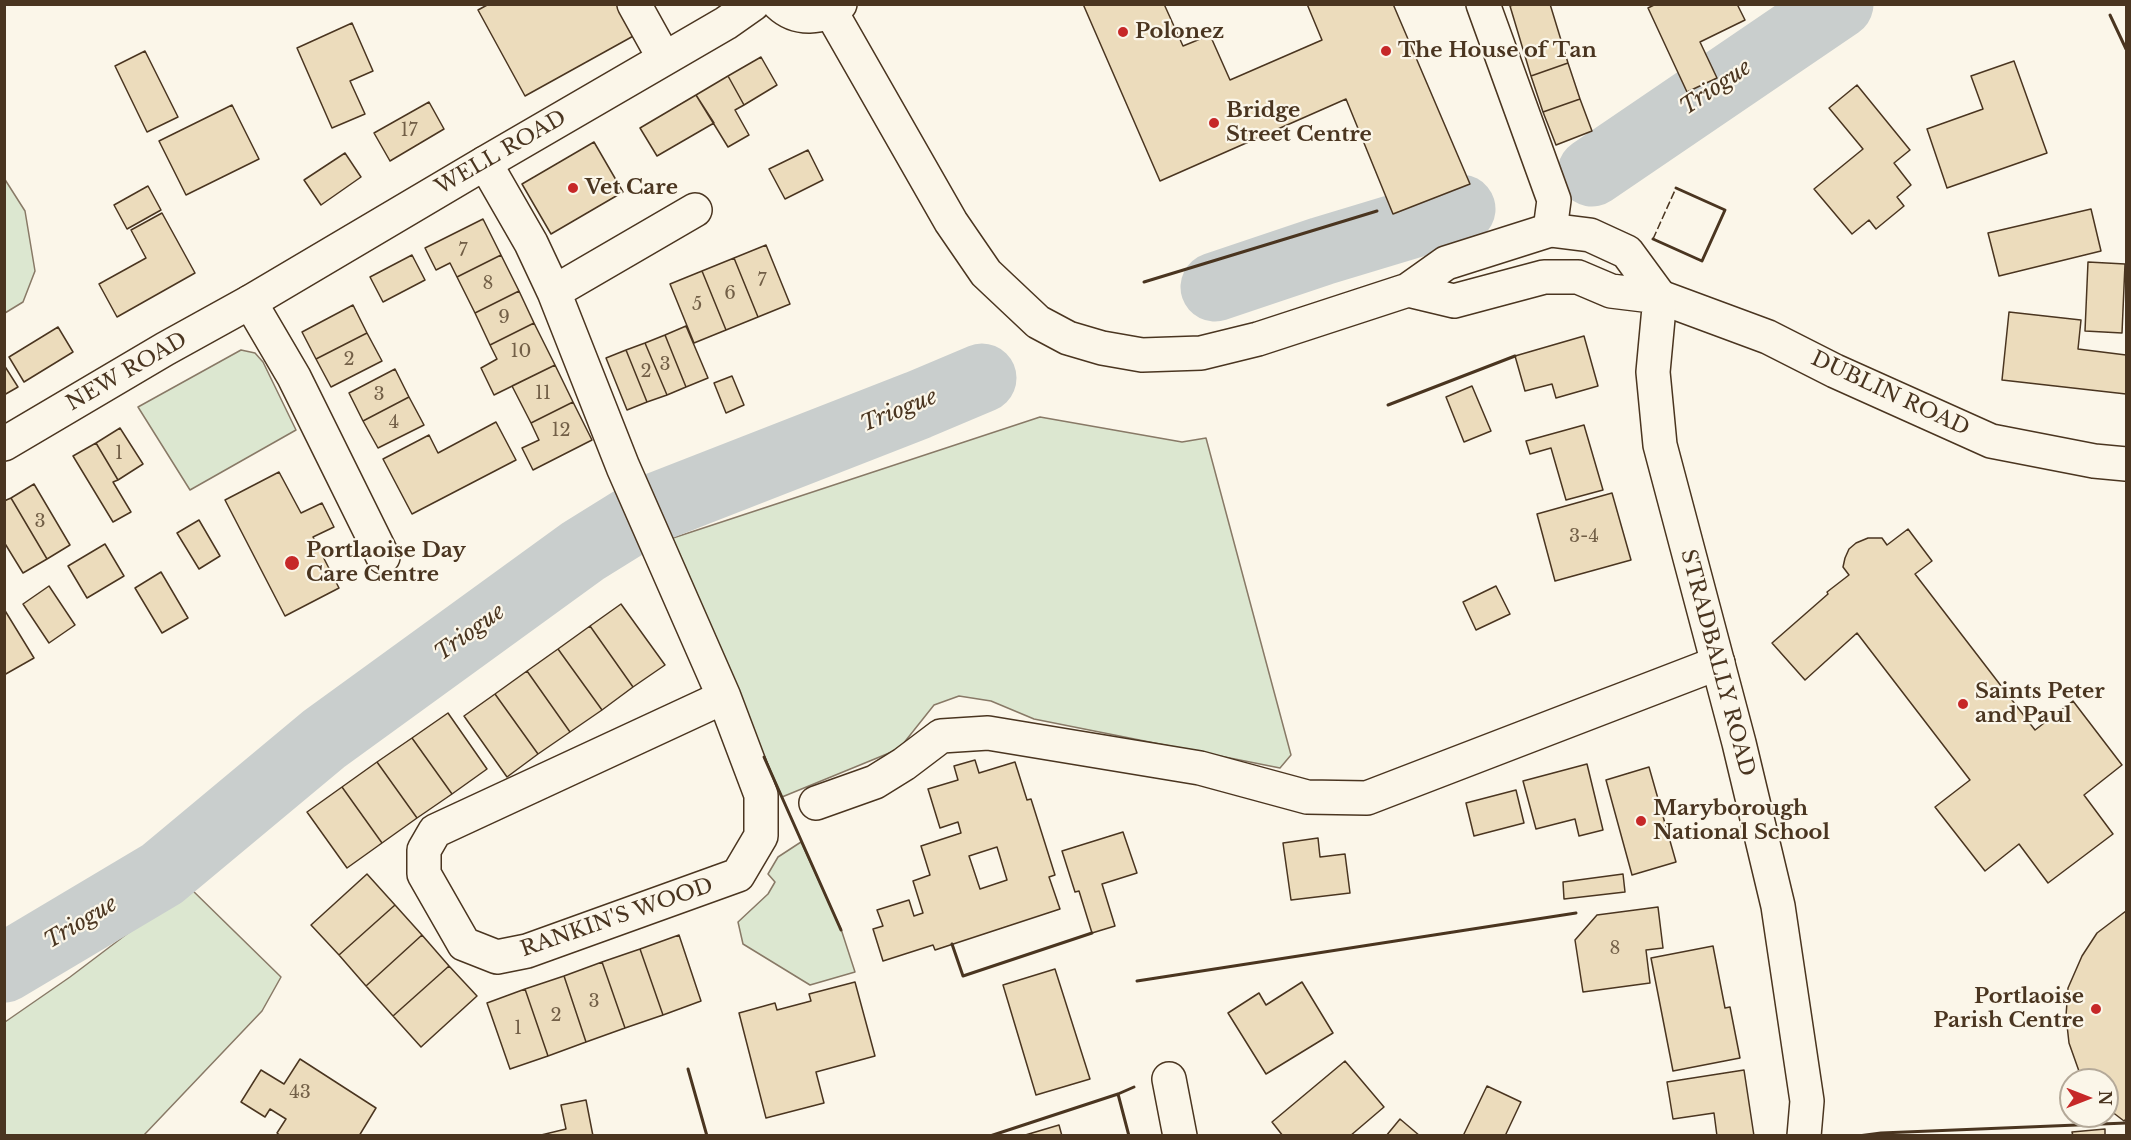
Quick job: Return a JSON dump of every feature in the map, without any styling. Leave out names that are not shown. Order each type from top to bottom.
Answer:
[{"type":"main road","points":[[634,4],[664,58]]},
{"type":"main road","name":"WELL ROAD","points":[[250,302],[726,23],[753,4]]},
{"type":"main road","points":[[780,4],[795,15],[816,17],[836,8],[951,222],[986,273],[1015,303],[1038,322],[1068,338],[1102,348],[1143,355],[1201,353],[1258,339],[1408,290],[1446,263],[1549,201]]},
{"type":"main road","points":[[1483,4],[1549,201],[1590,235],[1627,252],[1660,297]]},
{"type":"main road","name":"RANKIN'S WOOD","points":[[485,163],[531,243],[554,292],[623,467],[724,697],[761,795],[761,836],[738,876],[527,951],[497,957],[464,944],[424,874],[424,850],[435,831],[724,697]]},
{"type":"main road","points":[[554,292],[695,210]]},
{"type":"main road","name":"DUBLIN ROAD","points":[[1408,290],[1454,301],[1544,278],[1578,278],[1611,291],[1660,297],[1768,337],[1835,371],[1991,441],[2094,461],[2127,464]]},
{"type":"main road","name":"STRADBALLY ROAD","points":[[1660,297],[1653,372],[1660,444],[1739,743],[1778,906],[1807,1101],[1804,1136]]},
{"type":"main road","points":[[250,302],[294,377],[384,557]]},
{"type":"main road","name":"NEW ROAD","points":[[4,444],[250,302]]},
{"type":"main road","points":[[816,803],[875,782],[904,764],[941,736],[988,733],[1200,768],[1307,797],[1367,798],[1718,663]]},
{"type":"main road","points":[[1169,1079],[1180,1136]]},
{"type":"green space","points":[[4,178],[25,211],[35,271],[23,302],[5,313]]},
{"type":"green space","points":[[241,350],[255,353],[263,362],[296,430],[190,490],[138,407]]},
{"type":"green space","points":[[1040,417],[1182,442],[1206,438],[1291,755],[1280,768],[1034,719],[991,701],[959,696],[934,705],[899,749],[782,797],[670,539]]},
{"type":"green space","points":[[801,842],[841,929],[855,972],[810,985],[743,944],[738,922],[768,894],[775,882],[768,874],[778,857]]},
{"type":"green space","points":[[189,887],[281,977],[262,1011],[144,1135],[5,1135],[5,1022],[70,977]]},
{"type":"building","points":[[489,4],[633,4],[646,29],[525,96],[478,10]]},
{"type":"building","name":"Bridge Street Centre","points":[[1083,4],[1164,4],[1183,46],[1210,35],[1230,80],[1322,40],[1307,4],[1393,4],[1470,184],[1393,214],[1346,99],[1160,181]]},
{"type":"building","points":[[1550,4],[1568,63],[1531,76],[1510,6]]},
{"type":"building","points":[[1656,4],[1737,4],[1745,20],[1700,42],[1717,78],[1687,92],[1648,8]]},
{"type":"building","points":[[352,23],[373,71],[350,81],[365,114],[332,128],[297,48]]},
{"type":"building","points":[[145,51],[178,117],[147,132],[115,66]]},
{"type":"building","points":[[761,57],[777,85],[744,105],[728,76]]},
{"type":"building","points":[[2014,61],[2047,153],[1947,188],[1927,129],[1983,109],[1971,76]]},
{"type":"building","points":[[1568,63],[1580,99],[1543,112],[1531,76]]},
{"type":"building","points":[[728,76],[744,105],[735,110],[749,135],[728,147],[696,95]]},
{"type":"building","points":[[1857,85],[1910,150],[1894,163],[1911,185],[1897,197],[1904,206],[1876,229],[1869,220],[1852,234],[1814,189],[1863,149],[1829,108]]},
{"type":"building","points":[[696,95],[714,123],[657,156],[640,128]]},
{"type":"building","points":[[1580,99],[1592,131],[1556,145],[1543,112]]},
{"type":"building","points":[[429,102],[444,129],[390,161],[374,133]]},
{"type":"building","points":[[232,105],[259,159],[186,195],[159,141]]},
{"type":"building","name":"Vet Care","points":[[594,142],[623,192],[551,234],[522,184]]},
{"type":"building","points":[[808,150],[823,180],[785,199],[769,169]]},
{"type":"building","points":[[345,153],[361,177],[321,205],[304,180]]},
{"type":"building","points":[[148,186],[161,210],[127,229],[114,205]]},
{"type":"building","points":[[2091,209],[2101,251],[1999,276],[1988,233]]},
{"type":"building","points":[[162,213],[195,273],[117,317],[99,284],[146,258],[131,230]]},
{"type":"building","points":[[483,219],[501,255],[457,277],[450,263],[436,270],[425,248]]},
{"type":"building","points":[[766,245],[790,304],[758,317],[734,258]]},
{"type":"building","points":[[412,255],[425,280],[383,302],[370,277]]},
{"type":"building","points":[[501,255],[519,291],[475,313],[457,277]]},
{"type":"building","points":[[734,258],[758,317],[726,330],[702,271]]},
{"type":"building","points":[[2088,262],[2125,264],[2122,333],[2085,331]]},
{"type":"building","points":[[702,271],[726,330],[694,343],[670,284]]},
{"type":"building","points":[[519,291],[534,323],[490,345],[475,313]]},
{"type":"building","points":[[353,305],[367,333],[316,359],[302,332]]},
{"type":"building","points":[[2009,312],[2081,320],[2078,349],[2126,355],[2126,394],[2002,380]]},
{"type":"building","points":[[534,323],[555,365],[494,395],[481,368],[497,359],[490,345]]},
{"type":"building","points":[[686,326],[708,378],[686,387],[665,335]]},
{"type":"building","points":[[58,327],[73,352],[24,382],[9,357]]},
{"type":"building","points":[[367,333],[382,361],[331,387],[316,359]]},
{"type":"building","points":[[665,335],[686,387],[667,395],[645,343]]},
{"type":"building","points":[[1584,336],[1598,386],[1556,398],[1552,384],[1525,391],[1515,356]]},
{"type":"building","points":[[645,343],[667,395],[647,402],[626,350]]},
{"type":"building","points":[[626,350],[647,402],[627,410],[606,358]]},
{"type":"building","points":[[4,365],[18,387],[4,395]]},
{"type":"building","points":[[555,365],[573,402],[531,423],[512,386]]},
{"type":"building","points":[[395,369],[409,397],[363,421],[349,393]]},
{"type":"building","points":[[732,376],[744,405],[726,413],[714,383]]},
{"type":"building","points":[[1472,386],[1491,431],[1464,442],[1446,397]]},
{"type":"building","points":[[409,397],[424,425],[378,448],[363,421]]},
{"type":"building","points":[[573,402],[592,440],[533,470],[522,448],[539,440],[531,423]]},
{"type":"building","points":[[496,422],[516,460],[412,514],[383,459],[429,435],[438,453]]},
{"type":"building","points":[[1584,425],[1603,490],[1566,500],[1551,448],[1530,454],[1526,441]]},
{"type":"building","points":[[120,428],[143,464],[118,480],[96,443]]},
{"type":"building","points":[[96,443],[118,480],[113,482],[131,512],[113,522],[73,456]]},
{"type":"building","name":"Portlaoise Day Care Centre","points":[[279,472],[301,513],[322,503],[334,527],[313,537],[339,588],[285,616],[225,500]]},
{"type":"building","points":[[34,484],[70,545],[47,559],[11,498]]},
{"type":"building","points":[[1612,493],[1631,560],[1555,581],[1537,514]]},
{"type":"building","points":[[11,498],[47,559],[23,573],[4,542],[4,501]]},
{"type":"building","points":[[199,520],[220,556],[199,569],[177,533]]},
{"type":"building","name":"Saints Peter and Paul","points":[[1908,529],[1932,561],[1915,574],[2035,730],[2073,701],[2122,765],[2084,795],[2113,834],[2048,883],[2019,844],[1985,871],[1935,807],[1970,780],[1857,633],[1805,680],[1772,643],[1828,594],[1827,592],[1849,575],[1843,567],[1849,549],[1856,543],[1868,538],[1882,538],[1887,545]]},
{"type":"building","points":[[105,544],[124,576],[87,598],[68,566]]},
{"type":"building","points":[[161,572],[188,618],[162,633],[135,588]]},
{"type":"building","points":[[49,586],[75,625],[49,643],[23,604]]},
{"type":"building","points":[[1496,586],[1510,614],[1476,630],[1463,602]]},
{"type":"building","points":[[621,604],[665,665],[633,687],[590,626]]},
{"type":"building","points":[[4,609],[34,658],[4,675]]},
{"type":"building","points":[[590,626],[633,687],[602,710],[558,649]]},
{"type":"building","points":[[558,649],[602,710],[570,732],[527,671]]},
{"type":"building","points":[[527,671],[570,732],[538,754],[495,694]]},
{"type":"building","points":[[495,694],[538,754],[507,777],[464,716]]},
{"type":"building","points":[[448,713],[487,769],[452,794],[412,738]]},
{"type":"building","points":[[412,738],[452,794],[417,818],[377,762]]},
{"type":"building","points":[[975,760],[979,773],[1015,762],[1027,800],[1031,799],[1055,875],[1049,877],[1060,909],[935,950],[933,945],[883,961],[873,929],[883,926],[877,910],[909,900],[914,916],[923,913],[913,881],[930,875],[921,846],[961,833],[958,822],[940,828],[928,789],[958,780],[954,766]],"holes":[[[997,847],[1007,880],[980,889],[969,856]]]},
{"type":"building","points":[[377,762],[417,818],[382,843],[342,787]]},
{"type":"building","points":[[1587,764],[1603,830],[1579,836],[1575,819],[1536,829],[1523,781]]},
{"type":"building","name":"Maryborough National School","points":[[1649,767],[1676,862],[1632,875],[1606,780]]},
{"type":"building","points":[[342,787],[382,843],[347,868],[307,812]]},
{"type":"building","points":[[1516,790],[1524,823],[1474,836],[1466,803]]},
{"type":"building","points":[[1123,832],[1137,873],[1102,884],[1115,926],[1092,933],[1079,891],[1075,892],[1062,851]]},
{"type":"building","points":[[1318,838],[1320,857],[1345,854],[1350,893],[1291,900],[1283,843]]},
{"type":"building","points":[[367,874],[395,905],[339,955],[311,925]]},
{"type":"building","points":[[1623,874],[1625,892],[1564,899],[1563,882]]},
{"type":"building","points":[[395,905],[422,935],[366,986],[339,955]]},
{"type":"building","points":[[1658,907],[1663,948],[1646,950],[1650,983],[1583,992],[1575,940],[1597,915]]},
{"type":"building","name":"Portlaoise Parish Centre","points":[[2126,911],[2126,1119],[2124,1121],[2119,1117],[2119,1068],[2078,1068],[2069,1043],[2066,1016],[2068,988],[2082,956],[2097,933]]},
{"type":"building","points":[[422,935],[449,966],[393,1016],[366,986]]},
{"type":"building","points":[[679,935],[701,1001],[663,1015],[640,949]]},
{"type":"building","points":[[1713,946],[1725,1008],[1730,1007],[1740,1058],[1673,1071],[1651,958]]},
{"type":"building","points":[[640,949],[663,1015],[625,1028],[602,962]]},
{"type":"building","points":[[602,962],[625,1028],[586,1042],[564,976]]},
{"type":"building","points":[[449,966],[477,996],[421,1047],[393,1016]]},
{"type":"building","points":[[1055,969],[1090,1079],[1036,1095],[1003,985]]},
{"type":"building","points":[[564,976],[586,1042],[548,1056],[525,989]]},
{"type":"building","points":[[855,982],[875,1056],[816,1072],[824,1103],[766,1118],[739,1013],[775,1003],[777,1010],[811,1001],[809,994]]},
{"type":"building","points":[[1302,982],[1333,1033],[1266,1074],[1228,1013],[1259,993],[1266,1005]]},
{"type":"building","points":[[525,989],[548,1056],[510,1069],[487,1003]]},
{"type":"building","points":[[300,1059],[376,1108],[359,1136],[281,1136],[277,1133],[286,1119],[270,1109],[265,1117],[241,1102],[261,1070],[284,1084]]},
{"type":"building","points":[[1345,1061],[1384,1107],[1350,1136],[1283,1136],[1272,1122]]},
{"type":"building","points":[[1744,1070],[1754,1136],[1717,1136],[1714,1113],[1673,1119],[1667,1082]]},
{"type":"building","points":[[1487,1086],[1521,1102],[1505,1136],[1463,1136]]},
{"type":"building","points":[[586,1100],[593,1136],[537,1136],[566,1129],[561,1105]]},
{"type":"building","points":[[1400,1119],[1420,1136],[1386,1136]]},
{"type":"building","points":[[1059,1125],[1062,1136],[1022,1136]]},
{"type":"building","points":[[2105,1129],[2105,1136],[2073,1136],[2072,1132]]},
{"type":"waterway","name":"Triogue","points":[[1592,172],[1839,4]]},
{"type":"waterway","name":"Triogue","points":[[1215,287],[1322,251],[1461,209]]},
{"type":"waterway","name":"Triogue","points":[[4,968],[162,874],[324,739],[583,551],[649,510],[982,378]]},
{"type":"fence","points":[[1653,239],[1676,188]]},
{"type":"wall","points":[[2110,15],[2126,49]]},
{"type":"wall","points":[[1653,239],[1702,261],[1725,210],[1676,188]]},
{"type":"wall","points":[[1144,282],[1377,211]]},
{"type":"wall","points":[[1388,405],[1515,356]]},
{"type":"wall","points":[[764,757],[841,930]]},
{"type":"wall","points":[[1137,981],[1576,913]]},
{"type":"wall","points":[[952,944],[963,976],[1092,933]]},
{"type":"wall","points":[[688,1069],[707,1136]]},
{"type":"wall","points":[[990,1136],[1134,1087]]},
{"type":"wall","points":[[1118,1094],[1129,1136]]},
{"type":"wall","points":[[1858,1136],[1881,1133],[2126,1123]]},
{"type":"place","name":"Polonez","points":[[1123,32]]},
{"type":"place","name":"The House of Tan","points":[[1386,51]]},
{"type":"place","name":"Bridge Street Centre","points":[[1214,123]]},
{"type":"place","name":"Vet Care","points":[[573,188]]},
{"type":"place","name":"Portlaoise Day Care Centre","points":[[292,563]]},
{"type":"place","name":"Saints Peter and Paul","points":[[1963,704]]},
{"type":"place","name":"Maryborough National School","points":[[1641,821]]},
{"type":"place","name":"Portlaoise Parish Centre","points":[[2096,1009]]}]
